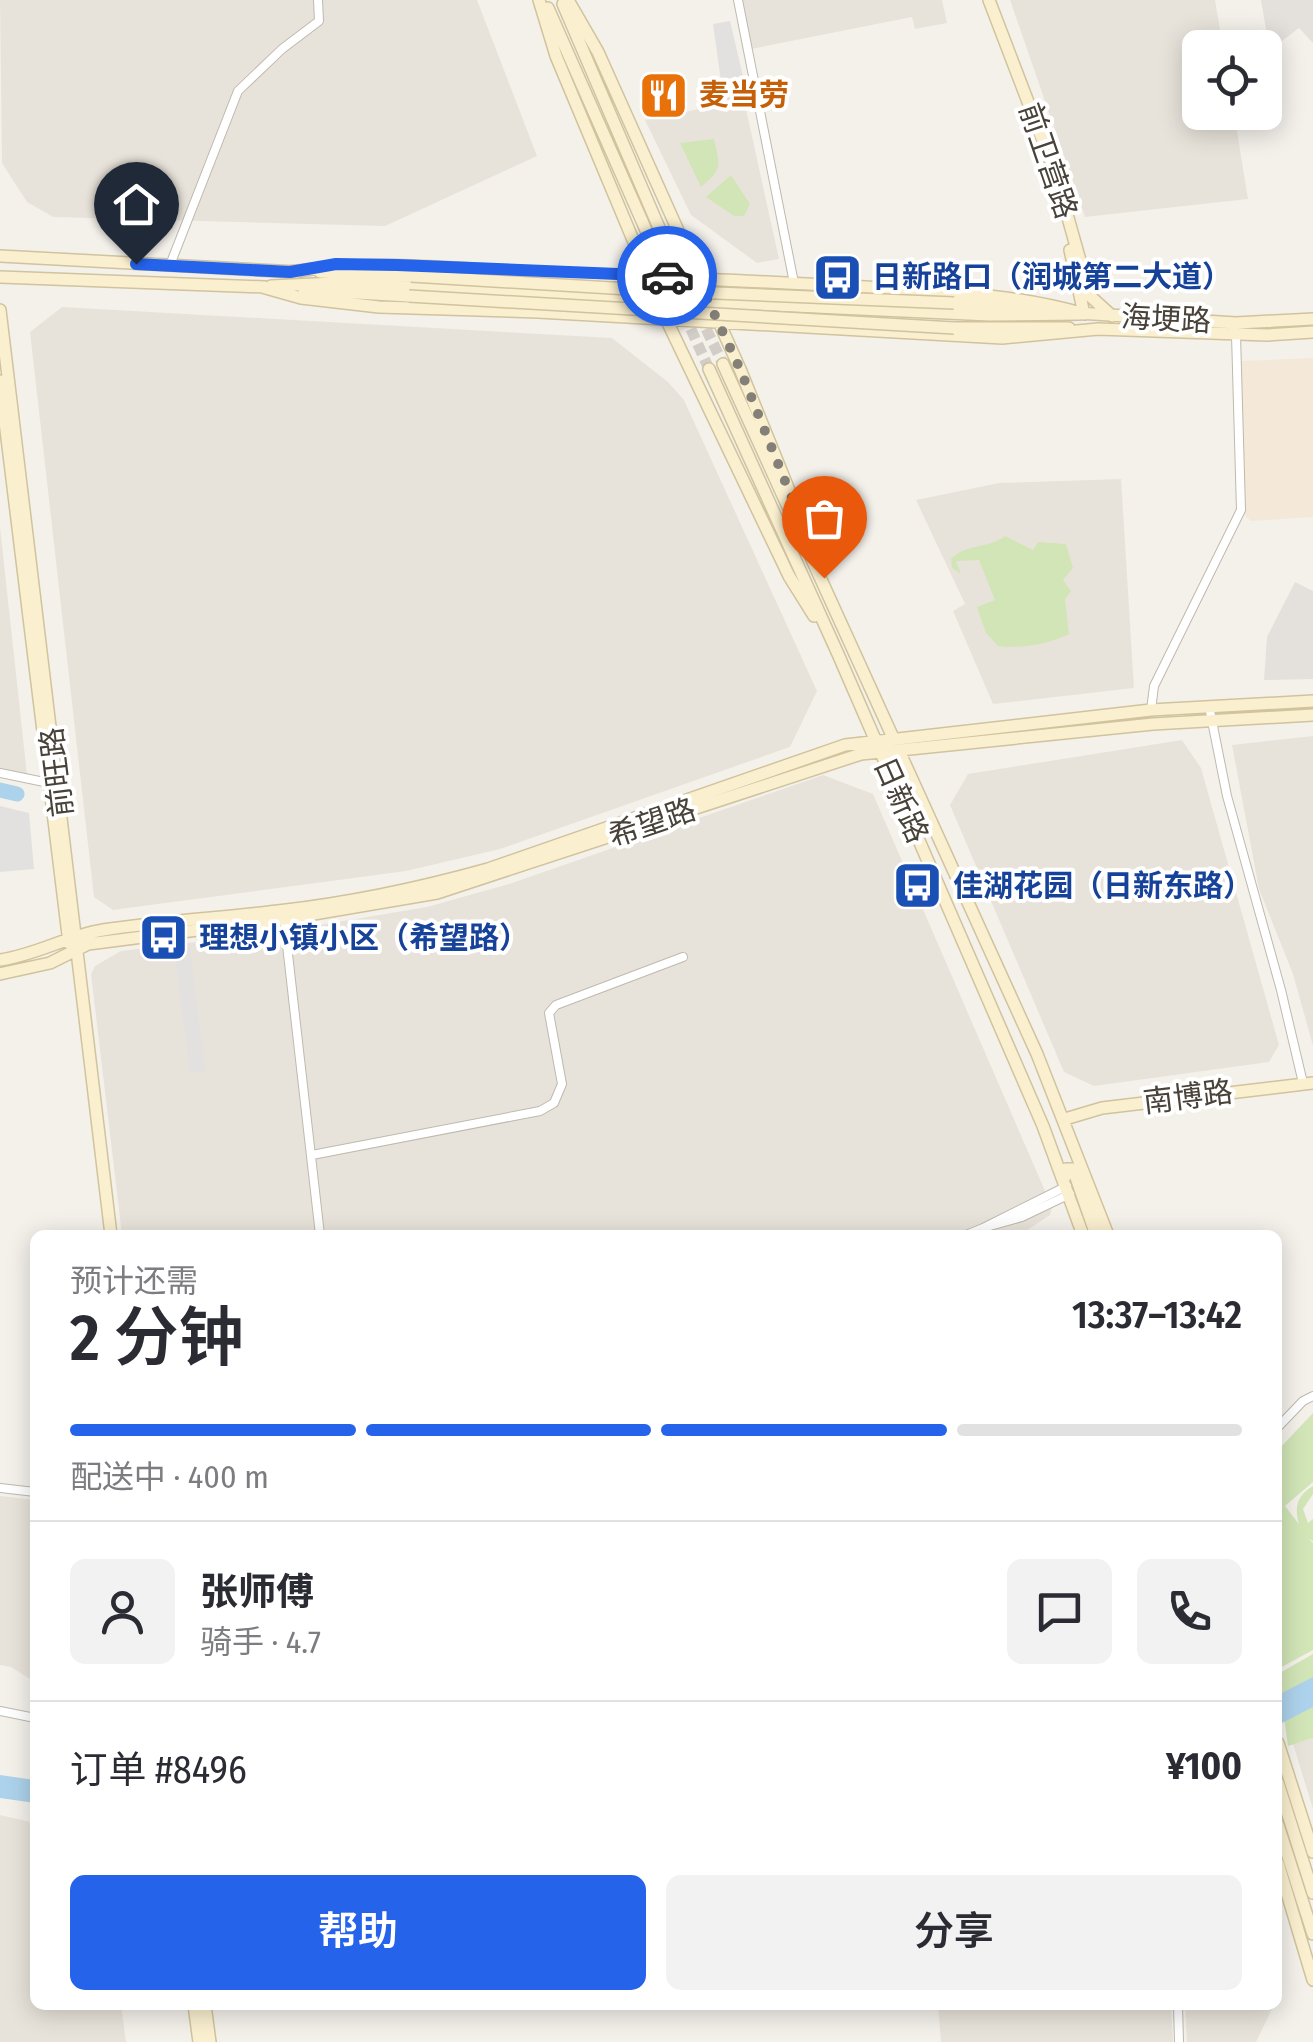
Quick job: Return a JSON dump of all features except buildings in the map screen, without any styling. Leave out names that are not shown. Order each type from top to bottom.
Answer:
[{"type":"main road","name":"日新路","points":[[542,0],[660,245],[565,0]]},
{"type":"main road","points":[[542,0],[556,56],[659,301],[789,576],[838,654]]},
{"type":"main road","name":"日新路","points":[[565,0],[598,52],[708,302],[789,488],[844,635]]},
{"type":"main road","name":"前卫营路","points":[[985,0],[1049,179],[1084,314]]},
{"type":"main road","name":"前卫营路","points":[[985,0],[1056,175],[1090,296],[1112,322]]},
{"type":"main road","name":"海埂路","points":[[0,256],[954,303],[1084,314],[1112,322],[1236,335],[1313,332]]},
{"type":"main road","points":[[290,272],[336,264],[697,277],[1002,295],[1084,314]]},
{"type":"main road","name":"海埂路","points":[[0,277],[262,287],[954,328],[1098,329]]},
{"type":"main road","points":[[262,287],[336,283],[672,301],[684,296],[697,277]]},
{"type":"main road","points":[[262,287],[301,298],[379,307],[1002,338],[1098,329],[1112,322]]},
{"type":"main road","points":[[668,320],[684,306],[708,302],[990,315],[1084,314]]},
{"type":"main road","name":"前旺路","points":[[0,310],[107,1230]]},
{"type":"main road","name":"海埂路","points":[[1112,322],[1313,319]]},
{"type":"main road","name":"日新路","points":[[723,364],[1065,1119],[1106,1230]]},
{"type":"main road","name":"日新路","points":[[708,369],[878,746],[1067,1186],[1082,1230]]},
{"type":"main road","name":"前旺路","points":[[0,381],[49,783],[73,943]]},
{"type":"main road","name":"希望路","points":[[0,960],[73,943],[433,884],[827,750],[878,746],[897,752],[1313,700]]},
{"type":"main road","name":"希望路","points":[[0,974],[50,963],[73,943],[284,919],[437,893],[891,739],[1151,710],[1313,714]]},
{"type":"main road","name":"南博路","points":[[1065,1119],[1102,1108],[1308,1083]]},
{"type":"main road","points":[[1067,1186],[1066,1169],[1072,1168],[1094,1230]]},
{"type":"main road","points":[[1282,1756],[1313,1852]]},
{"type":"main road","points":[[1282,1796],[1313,1894]]},
{"type":"main road","points":[[1282,1838],[1313,1934]]},
{"type":"main road","points":[[1282,1875],[1313,1980]]},
{"type":"main road","points":[[195,2010],[199,2042]]},
{"type":"main road","points":[[206,2010],[210,2042]]},
{"type":"street","points":[[170,265],[238,90],[282,48],[319,21],[318,0]]},
{"type":"street","points":[[738,0],[794,283]]},
{"type":"street","points":[[1151,710],[1154,686],[1241,510],[1236,335]]},
{"type":"street","points":[[1210,713],[1227,796],[1308,1083]]},
{"type":"street","points":[[0,773],[49,783]]},
{"type":"street","points":[[284,919],[320,1230]]},
{"type":"street","points":[[312,1155],[540,1110],[554,1102],[562,1084],[549,1013],[556,1005],[683,957]]},
{"type":"street","points":[[978,1230],[1067,1186]]},
{"type":"street","points":[[1282,1423],[1313,1396]]},
{"type":"street","points":[[0,1488],[30,1491]]},
{"type":"street","points":[[0,1712],[30,1717]]},
{"type":"street","points":[[1178,2010],[1179,2042]]},
{"type":"shaded area","points":[[0,0],[477,0],[537,156],[385,226],[53,217],[27,202],[2,163]]},
{"type":"shaded area","points":[[741,0],[942,0],[947,23],[915,29],[912,17],[751,49]]},
{"type":"shaded area","points":[[1010,0],[1215,0],[1220,30],[1182,30],[1182,130],[1237,130],[1248,199],[1085,217]]},
{"type":"shaded area","points":[[1261,0],[1313,0],[1313,43],[1299,28],[1282,41],[1282,30],[1266,30]]},
{"type":"shaded area","points":[[730,21],[748,98],[724,103],[713,24]]},
{"type":"shaded area","points":[[744,100],[779,259],[757,263],[691,215],[645,120]]},
{"type":"shaded area","points":[[62,307],[612,338],[668,382],[684,400],[817,691],[790,747],[500,849],[406,871],[113,910],[94,897],[30,332]]},
{"type":"shaded area","points":[[1313,358],[1313,517],[1251,521],[1245,516],[1241,361]]},
{"type":"shaded area","points":[[1121,479],[1134,688],[993,704],[953,611],[965,604],[916,500],[999,483]]},
{"type":"shaded area","points":[[0,527],[27,775],[0,768]]},
{"type":"shaded area","points":[[1295,582],[1313,591],[1313,679],[1264,680],[1267,637]]},
{"type":"shaded area","points":[[1313,736],[1313,1046],[1293,974],[1259,889],[1232,745]]},
{"type":"shaded area","points":[[1182,740],[1201,768],[1279,1045],[1269,1062],[1094,1086],[1064,1072],[950,805],[968,774]]},
{"type":"shaded area","points":[[823,775],[873,794],[1052,1207],[1050,1215],[1028,1230],[121,1230],[91,974],[95,966],[121,951],[278,932],[427,907],[509,884]]},
{"type":"shaded area","points":[[0,806],[29,813],[34,869],[0,872]]},
{"type":"shaded area","points":[[190,947],[206,1071],[190,1073],[174,949]]},
{"type":"shaded area","points":[[0,1496],[30,1499],[30,1679],[0,1665]]},
{"type":"shaded area","points":[[1313,1738],[1313,1809],[1293,1744]]},
{"type":"shaded area","points":[[0,1815],[30,1822],[30,2010],[122,2010],[126,2042],[0,2042]]},
{"type":"shaded area","points":[[938,2010],[1171,2010],[1173,2042],[941,2042]]},
{"type":"shaded area","points":[[1185,2010],[1272,2010],[1256,2042],[1187,2042]]},
{"type":"green space","points":[[714,139],[718,166],[701,187],[680,143]]},
{"type":"green space","points":[[731,175],[750,204],[744,216],[734,216],[706,197]]},
{"type":"green space","points":[[1005,536],[1033,550],[1038,542],[1066,544],[1073,568],[1063,580],[1071,591],[1065,599],[1069,634],[1035,645],[1007,647],[998,646],[986,633],[977,607],[995,600],[979,560],[956,561],[961,574],[952,568],[951,559],[964,550]]},
{"type":"green space","points":[[1313,1413],[1313,1482],[1285,1506],[1299,1524],[1298,1502],[1313,1486],[1313,1494],[1303,1509],[1308,1523],[1313,1519],[1313,1541],[1309,1539],[1313,1543],[1313,1650],[1282,1667],[1282,1446]]},
{"type":"green space","points":[[1313,1654],[1313,1738],[1288,1746],[1282,1703],[1282,1672]]},
{"type":"water","points":[[1313,1677],[1313,1707],[1282,1723],[1282,1693]]},
{"type":"water","points":[[0,1775],[30,1779],[30,1802],[0,1798]]},
{"type":"waterway","points":[[0,790],[17,794]]},
{"type":"tunnel","points":[[666,244],[685,284]]},
{"type":"tunnel","points":[[653,246],[670,283]]},
{"type":"tunnel","points":[[684,314],[709,369]]},
{"type":"tunnel","points":[[699,314],[723,364]]},
{"type":"way so far","points":[[667,276],[697,277],[740,369],[824,578]]},
{"type":"place","name":"麦当劳","points":[[664,95]]},
{"type":"place","name":"日新路口（润城第二大道）","points":[[837,277]]},
{"type":"place","name":"佳湖花园（日新东路）","points":[[918,886]]},
{"type":"place","name":"理想小镇小区（希望路）","points":[[164,938]]},
{"type":"route","points":[[136,264],[290,272],[336,264],[397,265],[667,276]]}]
